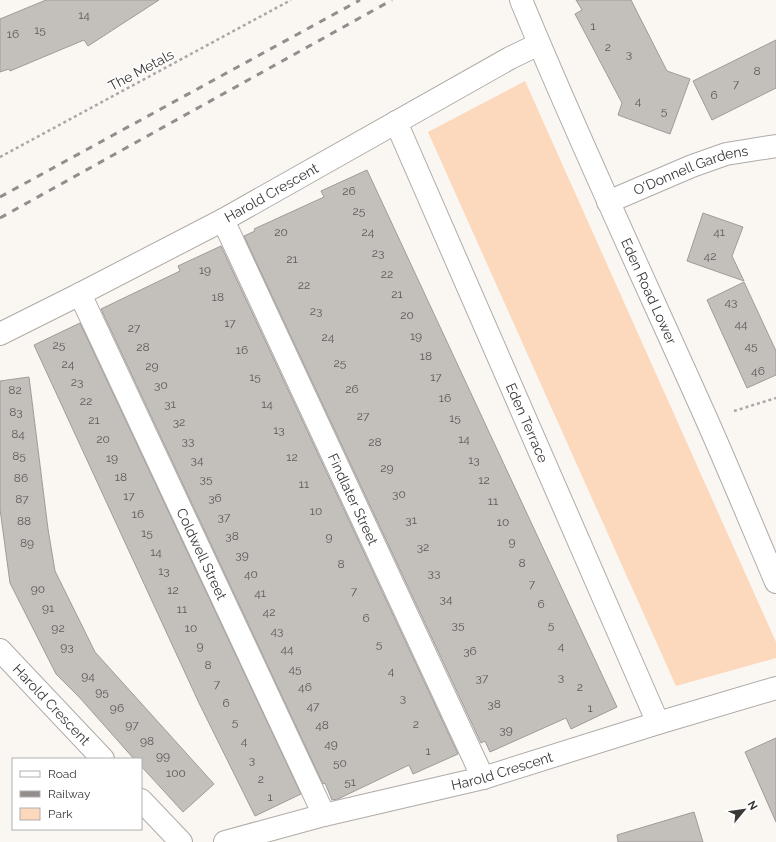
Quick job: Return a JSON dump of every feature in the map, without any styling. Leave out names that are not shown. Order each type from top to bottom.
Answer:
[{"type":"street","name":"Eden Road Lower","points":[[521,0],[608,202],[706,419],[776,582]]},
{"type":"street","name":"Harold Crescent","points":[[0,334],[223,220],[510,58],[539,44]]},
{"type":"street","name":"Eden Terrace","points":[[396,122],[658,723]]},
{"type":"street","name":"O'Donnell Gardens","points":[[608,202],[692,166],[726,154],[776,146]]},
{"type":"street","name":"Findlater Street","points":[[223,220],[483,778]]},
{"type":"street","name":"Coldwell Street","points":[[80,294],[324,815]]},
{"type":"street","name":"Harold Crescent","points":[[0,650],[102,758]]},
{"type":"street","name":"Harold Crescent","points":[[225,842],[324,815],[483,778],[776,688]]},
{"type":"street","points":[[142,801],[181,842]]},
{"type":"path","name":"The Metals","points":[[0,157],[291,0]]},
{"type":"path","points":[[706,419],[776,398]]},
{"type":"green space","points":[[525,81],[776,642],[776,658],[676,686],[428,132]]},
{"type":"building","points":[[46,0],[159,0],[88,46],[84,40],[10,71],[9,69],[0,72],[0,19]]},
{"type":"building","points":[[576,0],[631,0],[667,71],[690,79],[670,134],[618,115],[622,103],[575,14],[582,10]]},
{"type":"building","points":[[776,40],[776,88],[712,120],[693,81]]},
{"type":"building","points":[[367,170],[617,707],[571,729],[566,718],[490,752],[485,741],[481,743],[244,236],[255,231],[254,229],[324,197],[321,191]]},
{"type":"building","points":[[703,213],[743,227],[732,256],[744,281],[687,261]]},
{"type":"building","points":[[221,246],[458,754],[413,774],[409,765],[338,799],[332,800],[325,783],[323,784],[101,309],[180,271],[178,266]]},
{"type":"building","points":[[744,282],[776,351],[776,375],[747,388],[707,300]]},
{"type":"building","points":[[80,323],[301,794],[255,816],[199,703],[34,345]]},
{"type":"building","points":[[29,377],[48,529],[55,571],[95,652],[214,784],[183,812],[142,767],[142,758],[133,758],[80,698],[56,674],[10,583],[0,509],[0,381]]},
{"type":"building","points":[[776,738],[776,822],[745,752]]},
{"type":"building","points":[[694,812],[703,842],[618,842],[617,835]]},
{"type":"railway","points":[[0,197],[360,0]]},
{"type":"railway","points":[[0,218],[392,0]]}]
